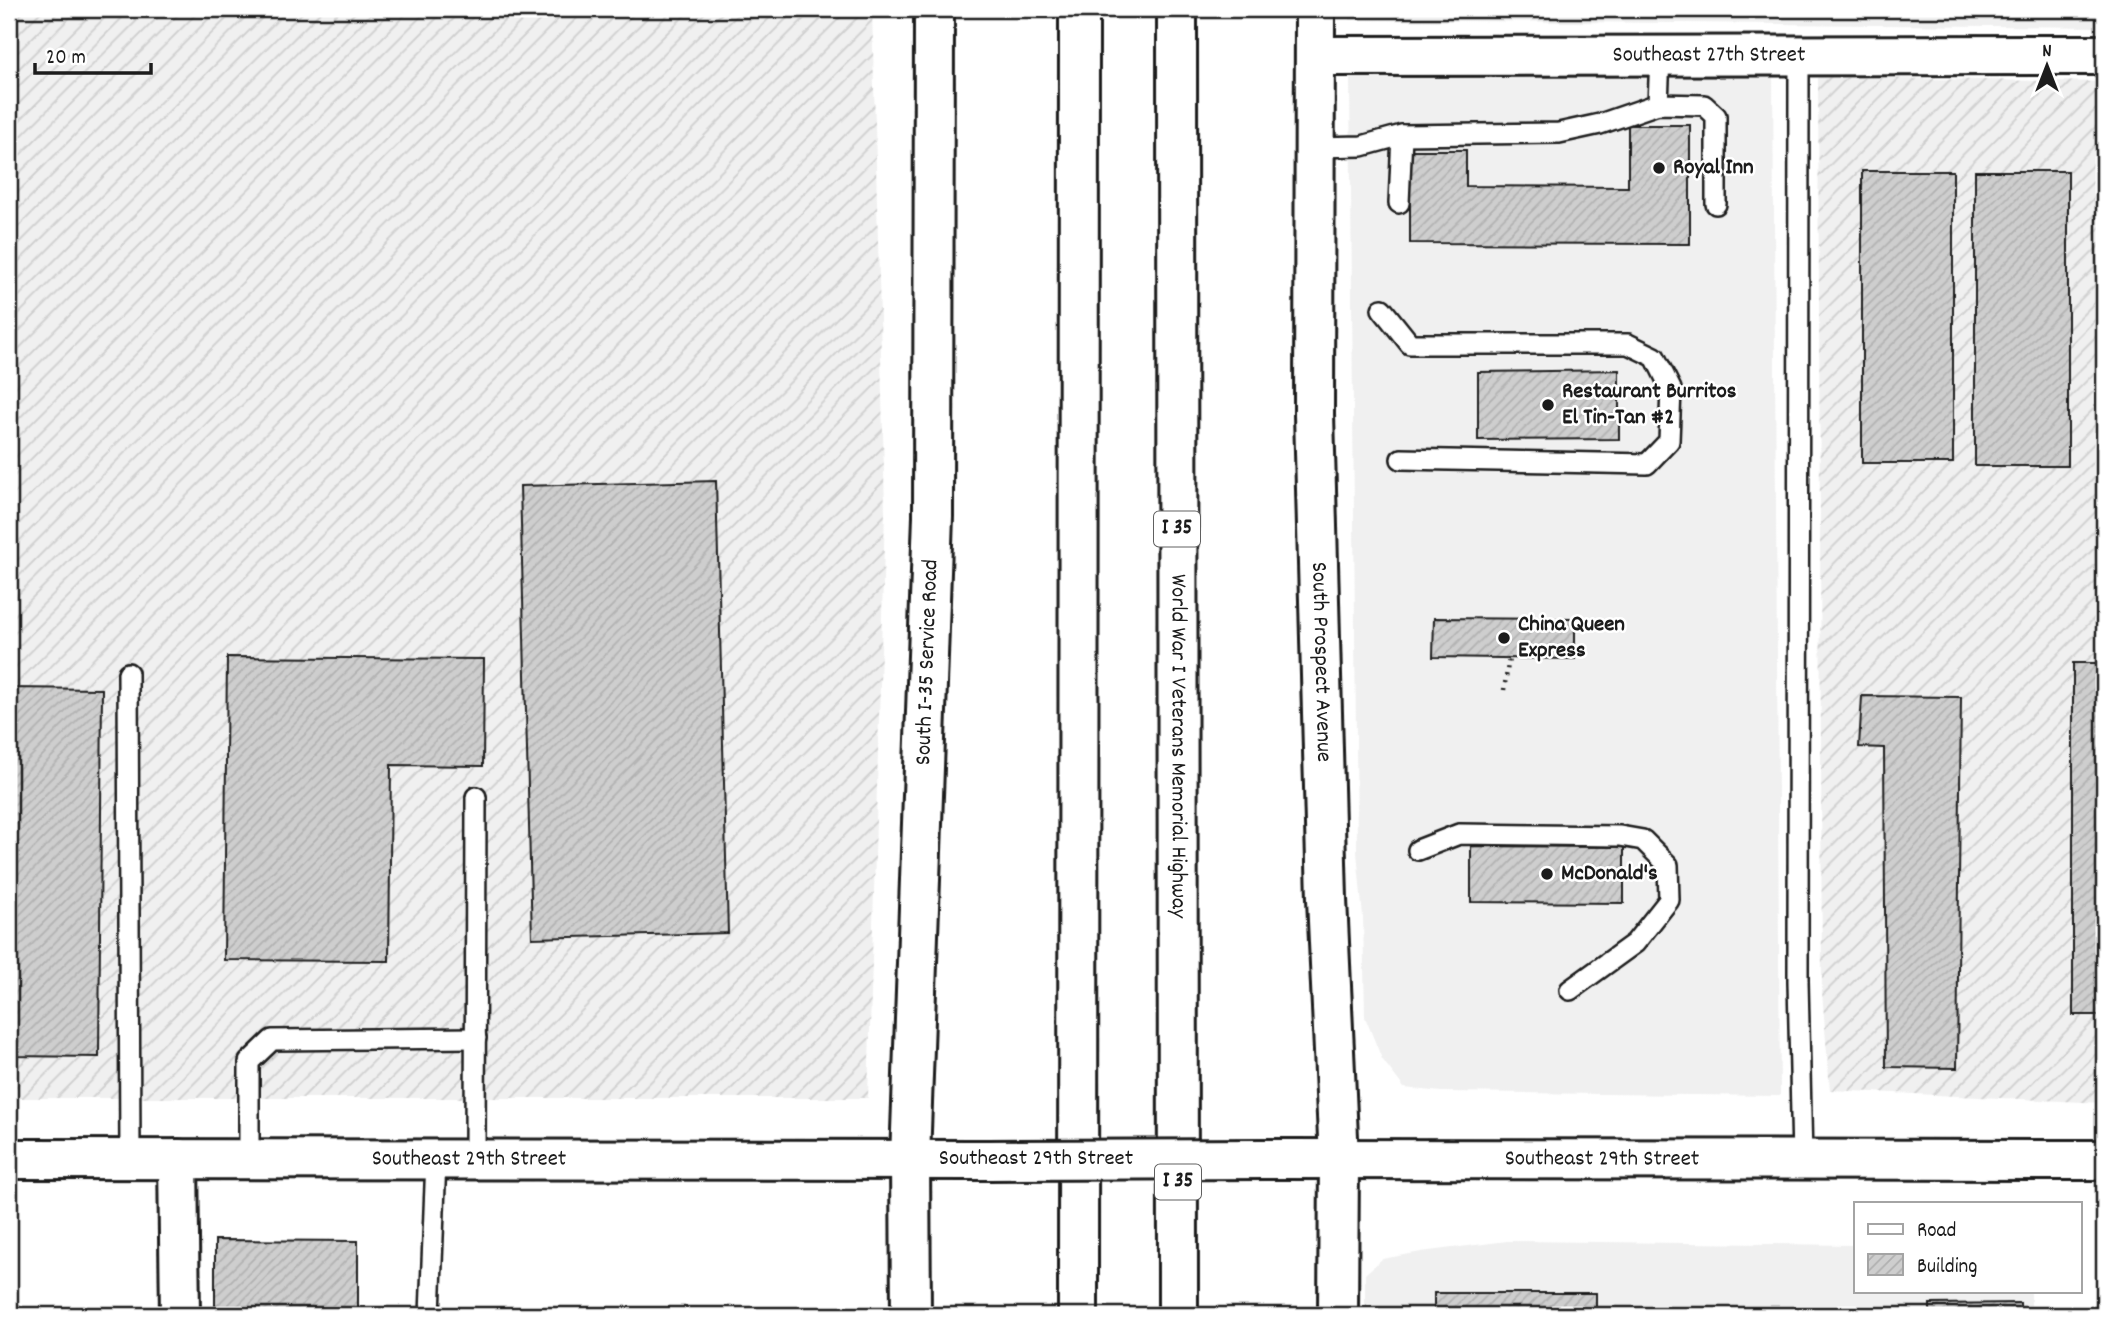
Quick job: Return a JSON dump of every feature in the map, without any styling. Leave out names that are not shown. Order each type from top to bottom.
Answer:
[{"type":"main road","name":"South I-35 Service Road","points":[[911,1315],[910,1159],[933,516],[934,9]]},
{"type":"main road","points":[[1078,1315],[1079,9]]},
{"type":"main road","name":"World War I Veterans Memorial Highway","points":[[1177,9],[1178,1315]]},
{"type":"main road","name":"South Prospect Avenue","points":[[1315,9],[1314,414],[1327,899],[1339,1159],[1338,1315]]},
{"type":"main road","name":"Southeast 27th Street","points":[[1315,56],[2104,55]]},
{"type":"main road","name":"Southeast 29th Street","points":[[9,1159],[2104,1160]]},
{"type":"main road","points":[[178,1159],[180,1315]]},
{"type":"lane","points":[[1799,55],[1798,981],[1802,1159]]},
{"type":"lane","points":[[1658,104],[1660,56]]},
{"type":"lane","points":[[1315,147],[1362,146],[1402,135],[1559,133],[1600,124],[1658,104],[1704,105],[1716,116],[1716,204]]},
{"type":"lane","points":[[1399,203],[1402,135]]},
{"type":"lane","points":[[1382,309],[1410,344],[1628,344],[1655,357],[1671,389],[1669,441],[1647,464],[1401,459]]},
{"type":"lane","points":[[128,673],[130,1159]]},
{"type":"lane","points":[[475,1159],[477,797]]},
{"type":"lane","points":[[1418,850],[1459,834],[1620,836],[1643,840],[1668,865],[1669,900],[1635,943],[1570,989]]},
{"type":"lane","points":[[249,1159],[249,1062],[272,1040],[476,1038]]},
{"type":"lane","points":[[430,1315],[436,1159]]},
{"type":"path","points":[[1504,690],[1508,658]]},
{"type":"shaded area","points":[[9,9],[872,9],[885,511],[868,1098],[9,1098]]},
{"type":"shaded area","points":[[1348,9],[2104,9],[2104,27],[1349,20]]},
{"type":"shaded area","points":[[1773,73],[1780,1096],[1441,1092],[1404,1088],[1382,1059],[1365,1017],[1363,917],[1357,852],[1350,77]]},
{"type":"shaded area","points":[[1818,77],[2104,82],[2104,1103],[1830,1090],[1822,992]]},
{"type":"shaded area","points":[[1507,1241],[1854,1245],[1854,1292],[2031,1292],[2031,1315],[1365,1315],[1365,1274],[1382,1259]]},
{"type":"building","name":"Royal Inn","points":[[1628,125],[1690,125],[1690,244],[1410,243],[1410,150],[1466,150],[1466,186],[1628,187]]},
{"type":"building","points":[[1862,171],[1953,171],[1953,463],[1862,463]]},
{"type":"building","points":[[1975,171],[2068,171],[2068,466],[1975,466]]},
{"type":"building","name":"Restaurant Burritos El Tin-Tan #2","points":[[1619,370],[1619,439],[1478,440],[1478,372]]},
{"type":"building","points":[[716,481],[728,933],[532,938],[520,486]]},
{"type":"building","name":"China Queen Express","points":[[1434,618],[1575,619],[1575,659],[1433,657]]},
{"type":"building","points":[[227,657],[484,659],[483,766],[391,765],[389,961],[224,960]]},
{"type":"building","points":[[2073,663],[2104,663],[2104,1015],[2073,1015]]},
{"type":"building","points":[[9,688],[102,689],[99,1057],[9,1056]]},
{"type":"building","points":[[1862,696],[1961,697],[1957,1068],[1886,1067],[1884,748],[1859,747]]},
{"type":"building","name":"McDonald's","points":[[1471,846],[1624,847],[1624,903],[1471,902]]},
{"type":"building","points":[[215,1240],[358,1241],[358,1315],[215,1315]]},
{"type":"building","points":[[1434,1293],[1596,1293],[1596,1315],[1434,1315]]},
{"type":"building","points":[[2020,1303],[2020,1315],[1930,1315],[1930,1304]]},
{"type":"place","name":"Royal Inn","points":[[1659,168]]},
{"type":"place","name":"Restaurant Burritos El Tin-Tan #2","points":[[1548,405]]},
{"type":"place","name":"China Queen Express","points":[[1504,638]]},
{"type":"place","name":"McDonald's","points":[[1547,874]]}]
